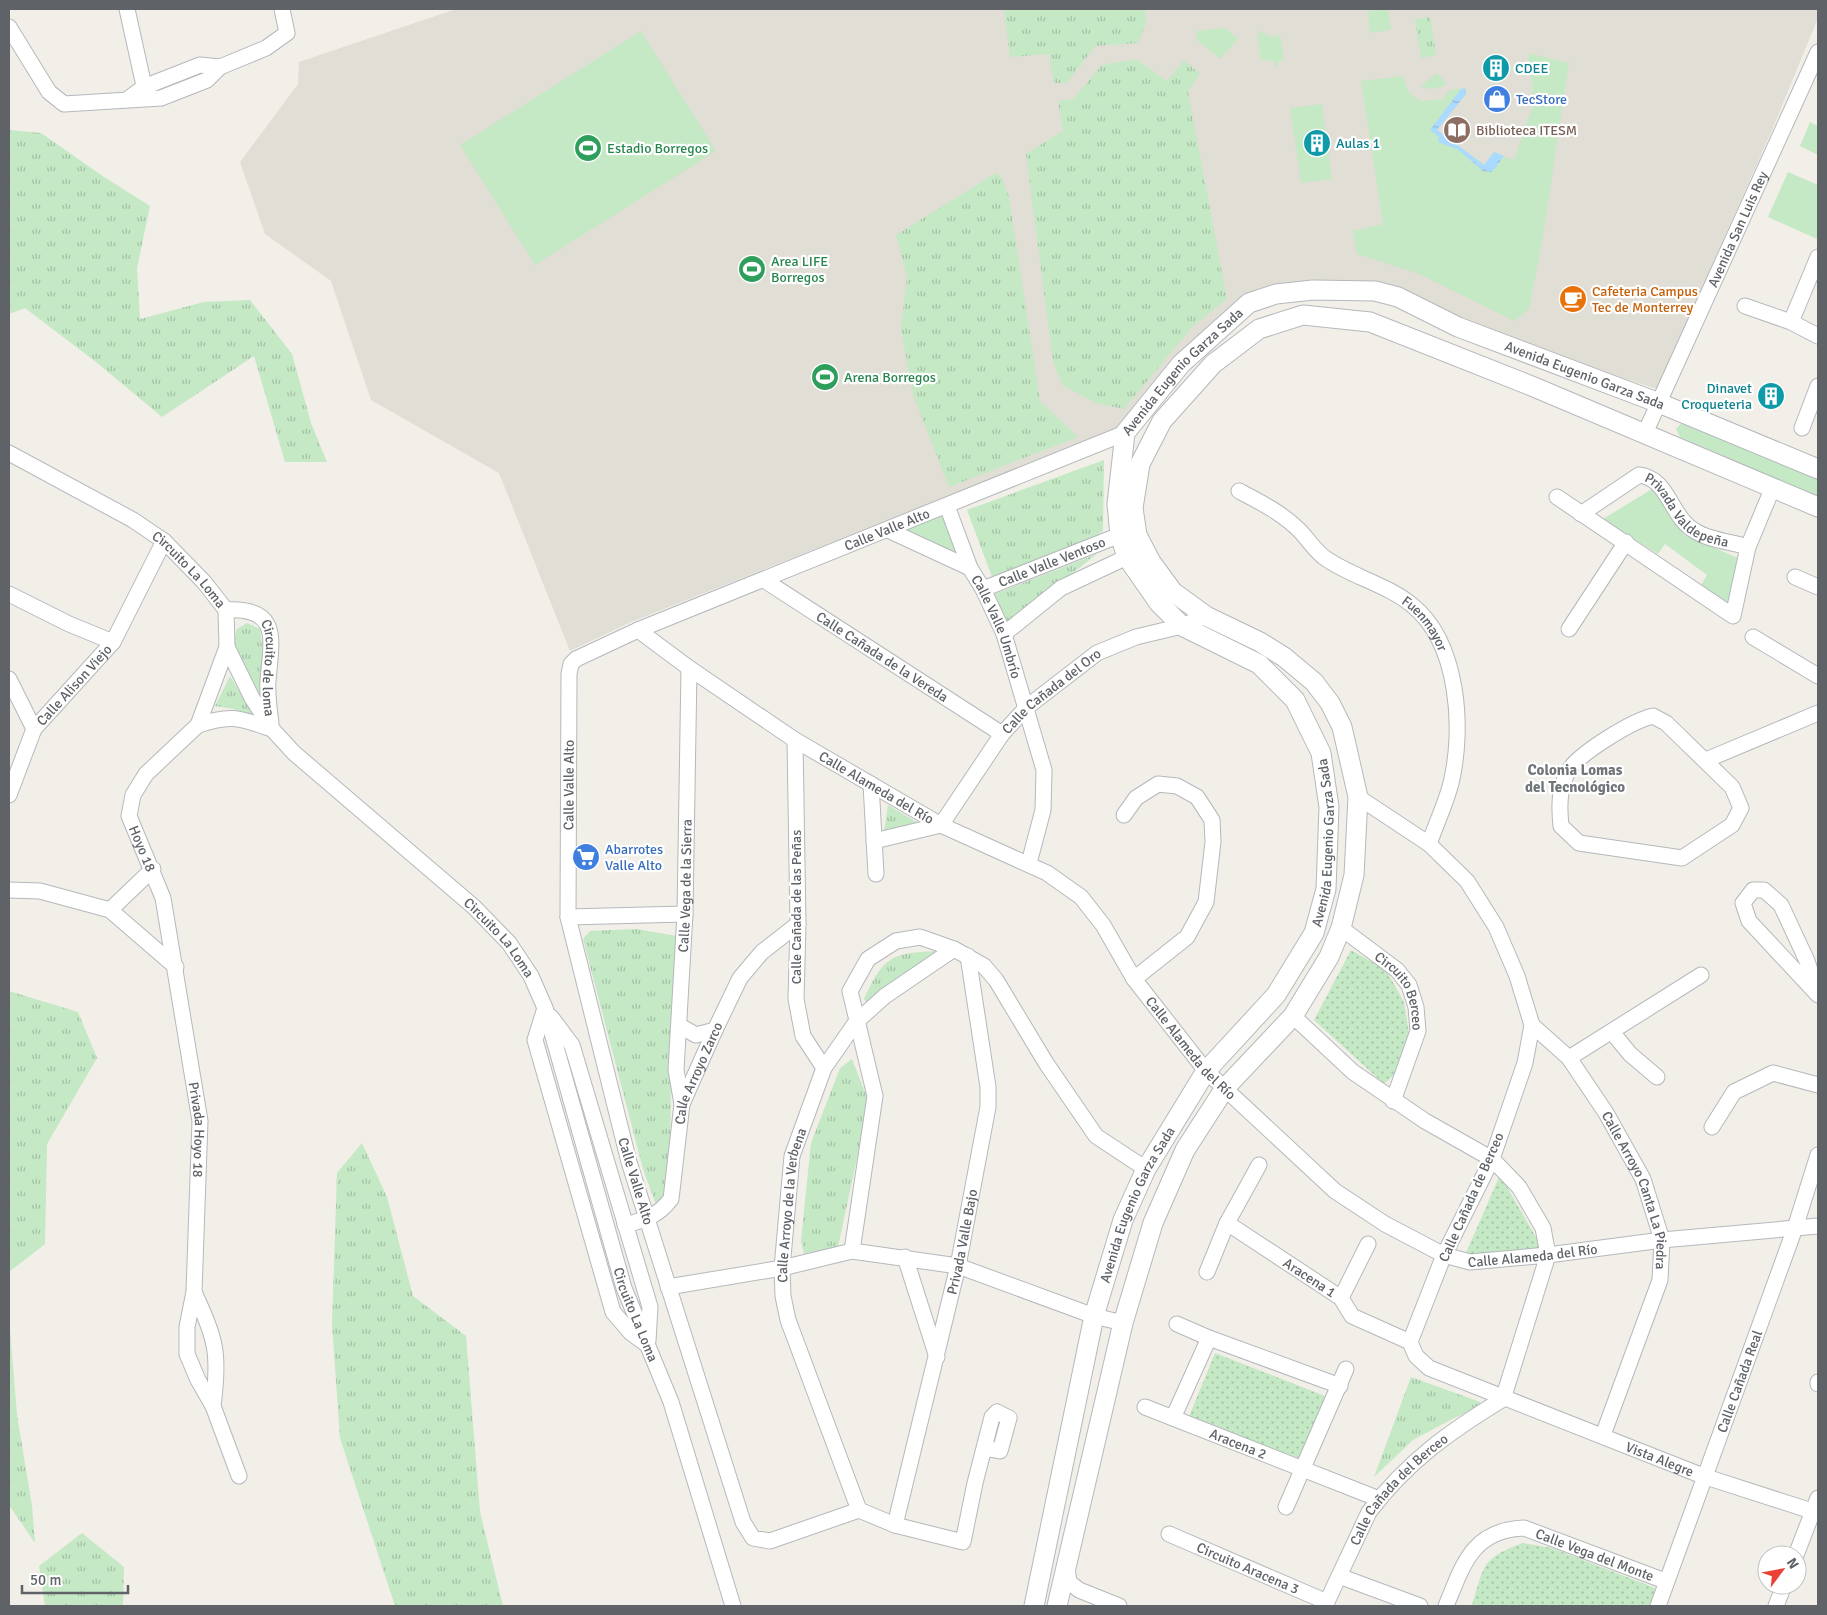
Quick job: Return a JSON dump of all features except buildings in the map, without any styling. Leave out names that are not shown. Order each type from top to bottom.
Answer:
[{"type":"street","points":[[127,9],[146,94]]},
{"type":"street","points":[[9,27],[49,92],[64,104],[129,98],[146,94],[200,65],[220,67],[266,48],[287,33],[282,9]]},
{"type":"street","name":"Avenida San Luis Rey","points":[[1645,433],[1818,52]]},
{"type":"street","points":[[1791,322],[1818,257]]},
{"type":"street","name":"Avenida Eugenio Garza Sada","points":[[1034,1606],[1094,1316],[1123,1220],[1146,1169],[1206,1071],[1276,995],[1314,933],[1326,889],[1329,807],[1321,753],[1295,700],[1260,664],[1182,626],[1154,596],[1127,557],[1120,534],[1117,504],[1125,433],[1181,364],[1249,303],[1276,294],[1313,290],[1375,291],[1398,297],[1458,326],[1659,402],[1818,469]]},
{"type":"street","points":[[1745,306],[1791,322],[1818,336]]},
{"type":"street","name":"Avenida Eugenio Garza Sada","points":[[1057,1606],[1123,1323],[1153,1223],[1181,1159],[1225,1088],[1293,1016],[1329,957],[1341,928],[1354,875],[1358,797],[1342,727],[1330,703],[1314,682],[1284,656],[1260,642],[1206,616],[1173,592],[1151,562],[1138,535],[1133,508],[1140,464],[1162,421],[1213,364],[1259,329],[1303,316],[1370,322],[1448,351],[1818,507]]},
{"type":"street","points":[[1448,351],[1458,326]]},
{"type":"street","points":[[1802,428],[1818,386]]},
{"type":"street","name":"Calle Valle Alto","points":[[859,1510],[770,1541],[753,1538],[744,1522],[629,1162],[568,917],[569,674],[571,664],[576,659],[638,630],[1125,433]]},
{"type":"street","name":"Circuito La Loma","points":[[9,453],[133,520],[164,541],[204,582],[226,610],[227,647],[252,698],[272,729],[294,753],[479,913],[508,943],[531,976],[545,1008],[624,1288],[671,1402],[732,1606]]},
{"type":"street","name":"Privada Valdepeña","points":[[1581,514],[1639,475],[1647,476],[1656,480],[1681,521],[1696,532],[1748,547]]},
{"type":"street","name":"Privada Valdepeña","points":[[1557,496],[1733,616],[1748,547],[1773,487]]},
{"type":"street","name":"Fuenmayor","points":[[1239,491],[1285,517],[1323,557],[1362,579],[1386,588],[1413,606],[1440,645],[1455,690],[1458,736],[1450,784],[1429,844]]},
{"type":"street","name":"Calle Valle Umbrío","points":[[947,506],[970,568],[983,589],[1004,634],[1044,770],[1043,810],[1029,863]]},
{"type":"street","name":"Calle Valle Umbrío","points":[[888,530],[970,568]]},
{"type":"street","name":"Calle Valle Ventoso","points":[[983,589],[1120,534]]},
{"type":"street","name":"Calle Alison Viejo","points":[[9,795],[34,729],[113,642],[164,541]]},
{"type":"street","points":[[1569,628],[1626,542]]},
{"type":"street","name":"Calle Valle Ventoso","points":[[1004,634],[1061,588],[1127,557]]},
{"type":"street","points":[[1796,576],[1818,587]]},
{"type":"street","name":"Calle Cañada de la Vereda","points":[[764,580],[1002,734]]},
{"type":"street","name":"Calle Alison Viejo","points":[[9,594],[69,624],[113,642]]},
{"type":"street","name":"Circuito de loma","points":[[226,610],[245,609],[256,613],[264,620],[270,634],[272,647],[268,681],[268,706],[272,729]]},
{"type":"street","name":"Calle Cañada del Oro","points":[[941,825],[1002,734],[1027,707],[1097,653],[1136,637],[1182,626],[1206,616]]},
{"type":"street","name":"Calle Alameda del Río","points":[[638,630],[688,668],[795,740],[941,825],[1029,863],[1082,897],[1103,925],[1134,979],[1206,1071],[1335,1191],[1384,1224],[1444,1255],[1470,1262],[1548,1255],[1662,1240],[1818,1226]]},
{"type":"street","points":[[1753,637],[1818,676]]},
{"type":"street","name":"Hoyo 18","points":[[198,725],[227,647]]},
{"type":"street","name":"Calle Vega de la Sierra","points":[[682,1104],[676,1070],[685,914],[688,668]]},
{"type":"street","name":"Calle Alison Viejo","points":[[9,680],[34,729]]},
{"type":"street","points":[[1706,760],[1818,713]]},
{"type":"street","points":[[1653,716],[1666,723],[1706,760],[1732,787],[1741,808],[1732,825],[1682,858],[1579,842],[1561,826],[1559,799],[1568,771],[1599,744],[1637,720],[1653,716]]},
{"type":"street","name":"Hoyo 18","points":[[176,968],[163,898],[153,869],[129,816],[133,795],[146,774],[198,725],[221,717],[234,718],[272,729]]},
{"type":"street","name":"Calle Cañada de las Peñas","points":[[795,740],[798,924],[796,999],[803,1036],[824,1068]]},
{"type":"street","points":[[871,784],[876,874]]},
{"type":"street","points":[[1124,815],[1136,798],[1158,784],[1177,786],[1197,797],[1212,820],[1213,842],[1206,902],[1187,937],[1134,979]]},
{"type":"street","name":"Calle Cañada de Berceo","points":[[1358,797],[1429,844],[1467,881],[1496,927],[1517,976],[1532,1025],[1525,1062],[1492,1159],[1444,1255],[1410,1342]]},
{"type":"street","points":[[874,842],[941,825]]},
{"type":"street","points":[[110,910],[153,869]]},
{"type":"street","points":[[9,890],[40,890],[110,910],[176,968]]},
{"type":"street","points":[[1753,890],[1764,890],[1781,906],[1807,961],[1818,995],[1749,921],[1743,903],[1753,890]]},
{"type":"street","points":[[568,917],[685,914]]},
{"type":"street","name":"Calle Arroyo Zarco","points":[[625,1225],[648,1219],[662,1211],[671,1199],[682,1104],[715,1030],[740,978],[762,952],[798,924]]},
{"type":"street","name":"Circuito Berceo","points":[[1341,928],[1397,970],[1409,985],[1416,1007],[1418,1031],[1393,1101]]},
{"type":"street","points":[[852,1251],[875,1096],[850,991],[868,959],[896,941],[920,937],[961,953],[984,966],[996,980],[1046,1063],[1096,1136],[1146,1169]]},
{"type":"street","name":"Calle Arroyo de la Verbena","points":[[859,1510],[788,1320],[783,1296],[782,1268],[792,1156],[824,1068],[856,1022],[885,996],[961,953]]},
{"type":"street","name":"Privada Valle Bajo","points":[[895,1524],[937,1359],[958,1266],[988,1107],[988,1087],[961,953]]},
{"type":"street","name":"Privada Hoyo 18","points":[[176,968],[200,1121],[194,1292],[187,1327],[187,1354],[198,1380],[213,1406],[238,1476]]},
{"type":"street","points":[[1569,1058],[1701,975]]},
{"type":"street","points":[[545,1008],[572,1045],[650,1307],[647,1345]]},
{"type":"street","points":[[1293,1016],[1353,1072],[1393,1101],[1492,1159],[1519,1186],[1543,1228],[1548,1255],[1503,1399],[1429,1368],[1416,1356],[1410,1342],[1352,1316],[1341,1298]]},
{"type":"street","name":"Calle Arroyo Canta La Piedra","points":[[1532,1025],[1569,1058],[1606,1113],[1643,1179],[1662,1240],[1660,1280],[1603,1435]]},
{"type":"street","points":[[680,1026],[696,1035],[715,1030]]},
{"type":"street","points":[[1612,1032],[1630,1054],[1657,1077]]},
{"type":"street","points":[[1712,1127],[1734,1092],[1773,1073],[1818,1085]]},
{"type":"street","name":"Calle Cañada Real","points":[[1658,1606],[1665,1580],[1795,1228],[1818,1155]]},
{"type":"street","points":[[1206,1272],[1227,1223],[1259,1165]]},
{"type":"street","name":"Aracena 1","points":[[1227,1223],[1341,1298],[1368,1244]]},
{"type":"street","points":[[668,1287],[782,1268],[852,1251],[958,1266],[1094,1316],[1123,1323]]},
{"type":"street","points":[[905,1257],[937,1359]]},
{"type":"street","name":"Privada Hoyo 18","points":[[194,1292],[216,1345],[218,1368],[213,1406]]},
{"type":"street","points":[[1177,1324],[1209,1338],[1340,1386]]},
{"type":"street","points":[[1172,1418],[1209,1338]]},
{"type":"street","points":[[1286,1507],[1346,1369]]},
{"type":"street","name":"Vista Alegre","points":[[1503,1399],[1603,1435],[1704,1476],[1816,1507]]},
{"type":"street","name":"Calle Cañada del Berceo","points":[[1326,1604],[1369,1512],[1379,1498],[1430,1447],[1454,1429],[1503,1399]]},
{"type":"street","name":"Aracena 2","points":[[1145,1407],[1379,1498]]},
{"type":"street","points":[[859,1510],[895,1524],[963,1542],[984,1448]]},
{"type":"street","points":[[1800,1545],[1816,1507]]},
{"type":"street","name":"Calle Vega del Monte","points":[[1446,1606],[1466,1558],[1484,1540],[1505,1529],[1524,1528],[1665,1580]]},
{"type":"street","name":"Circuito Aracena 3","points":[[1169,1534],[1326,1604]]},
{"type":"street","points":[[1066,1565],[1069,1582],[1074,1586],[1119,1606]]},
{"type":"street","points":[[1339,1576],[1420,1606]]},
{"type":"shaded area","points":[[456,9],[1818,9],[1818,18],[1770,135],[1657,389],[1581,365],[1500,336],[1388,288],[1246,302],[1120,428],[631,622],[570,651],[499,473],[371,400],[331,281],[265,234],[240,162],[298,84],[299,62]]},
{"type":"green space","points":[[1004,9],[1145,9],[1146,22],[1138,43],[1095,46],[1067,83],[1054,83],[1049,54],[1010,57]]},
{"type":"green space","points":[[1388,9],[1391,30],[1370,33],[1368,11]]},
{"type":"green space","points":[[1430,17],[1436,55],[1421,58],[1415,19]]},
{"type":"green space","points":[[1226,28],[1238,39],[1220,59],[1197,40],[1196,31]]},
{"type":"green space","name":"Estadio Borregos","points":[[641,31],[716,151],[535,265],[460,145]]},
{"type":"green space","points":[[1261,31],[1271,37],[1280,35],[1284,61],[1279,61],[1275,69],[1274,60],[1261,61],[1257,36]]},
{"type":"green space","points":[[1528,53],[1569,63],[1542,243],[1529,309],[1514,321],[1417,273],[1357,254],[1353,231],[1383,224],[1361,81],[1403,76],[1409,93],[1421,101],[1443,99],[1449,90],[1465,88],[1466,94],[1437,130],[1485,165],[1494,152],[1514,160],[1534,102]]},
{"type":"green space","points":[[1136,59],[1167,81],[1184,60],[1200,74],[1188,92],[1227,299],[1193,326],[1124,409],[1096,403],[1062,385],[1053,361],[1026,154],[1063,131],[1058,101],[1073,99],[1102,65]]},
{"type":"green space","points":[[1437,73],[1446,83],[1443,87],[1428,89],[1420,86]]},
{"type":"green space","points":[[1322,104],[1332,179],[1301,183],[1290,108]]},
{"type":"green space","points":[[1810,122],[1818,126],[1818,155],[1800,146]]},
{"type":"green space","points":[[9,130],[41,133],[104,177],[150,206],[137,268],[140,319],[204,302],[250,300],[292,354],[311,423],[327,462],[285,462],[254,356],[162,417],[96,362],[25,308],[9,314]]},
{"type":"green space","points":[[1788,172],[1818,185],[1817,239],[1768,217]]},
{"type":"green space","points":[[996,173],[1002,178],[1009,197],[1040,401],[1078,437],[949,487],[913,395],[901,328],[907,277],[896,235]]},
{"type":"green space","points":[[1683,421],[1818,478],[1818,497],[1680,437],[1676,429]]},
{"type":"green space","points":[[1104,460],[1103,531],[1083,544],[992,577],[967,510]]},
{"type":"green space","points":[[1652,489],[1684,535],[1743,560],[1729,606],[1701,585],[1707,575],[1665,544],[1658,554],[1603,519]]},
{"type":"green space","points":[[943,514],[960,554],[900,530]]},
{"type":"green space","points":[[1097,554],[1003,627],[992,595]]},
{"type":"green space","points":[[247,623],[260,629],[263,656],[261,703],[233,644],[237,629]]},
{"type":"green space","points":[[230,676],[256,719],[234,709],[215,706]]},
{"type":"green space","points":[[888,805],[923,826],[883,838]]},
{"type":"green space","points":[[636,929],[677,936],[671,1067],[670,1178],[666,1200],[656,1205],[643,1169],[583,939],[590,931]]},
{"type":"green space","points":[[1351,950],[1386,970],[1404,1002],[1409,1033],[1393,1076],[1384,1084],[1314,1020]]},
{"type":"green space","points":[[938,951],[868,1005],[864,999],[884,965],[899,956],[909,953]]},
{"type":"green space","points":[[9,991],[78,1012],[97,1058],[47,1144],[45,1244],[9,1272]]},
{"type":"green space","points":[[852,1059],[869,1102],[838,1247],[804,1254],[801,1240],[811,1143],[840,1068]]},
{"type":"green space","points":[[362,1143],[387,1197],[413,1296],[466,1336],[480,1512],[503,1606],[395,1606],[340,1438],[332,1324],[337,1173]]},
{"type":"green space","points":[[1500,1175],[1544,1251],[1471,1258],[1466,1253]]},
{"type":"green space","points":[[9,1316],[17,1415],[32,1506],[35,1543],[9,1505]]},
{"type":"green space","points":[[1215,1353],[1325,1396],[1305,1460],[1188,1419]]},
{"type":"green space","points":[[1411,1377],[1480,1402],[1482,1407],[1454,1418],[1413,1440],[1374,1477]]},
{"type":"green space","points":[[82,1533],[124,1567],[123,1606],[45,1606],[39,1566]]},
{"type":"green space","points":[[1523,1543],[1552,1548],[1655,1588],[1651,1606],[1472,1606],[1482,1572],[1486,1565],[1509,1548]]},
{"type":"water","points":[[1465,88],[1466,94],[1437,130],[1484,165],[1494,152],[1504,156],[1492,172],[1483,171],[1457,149],[1438,142],[1439,137],[1430,130],[1461,89]]},
{"type":"place","name":"CDEE","points":[[1496,68]]},
{"type":"place","name":"TecStore","points":[[1497,99]]},
{"type":"place","name":"Biblioteca ITESM","points":[[1457,130]]},
{"type":"place","name":"Aulas 1","points":[[1317,143]]},
{"type":"place","name":"Estadio Borregos","points":[[588,148]]},
{"type":"place","name":"Area LIFE Borregos","points":[[752,269]]},
{"type":"place","name":"Cafeteria Campus Tec de Monterrey","points":[[1573,299]]},
{"type":"place","name":"Arena Borregos","points":[[825,377]]},
{"type":"place","name":"Dinavet Croqueteria","points":[[1771,396]]},
{"type":"place","name":"Abarrotes Valle Alto","points":[[586,857]]},
{"type":"district","name":"Colonia Lomas del Tecnológico","points":[[1575,778]]}]
